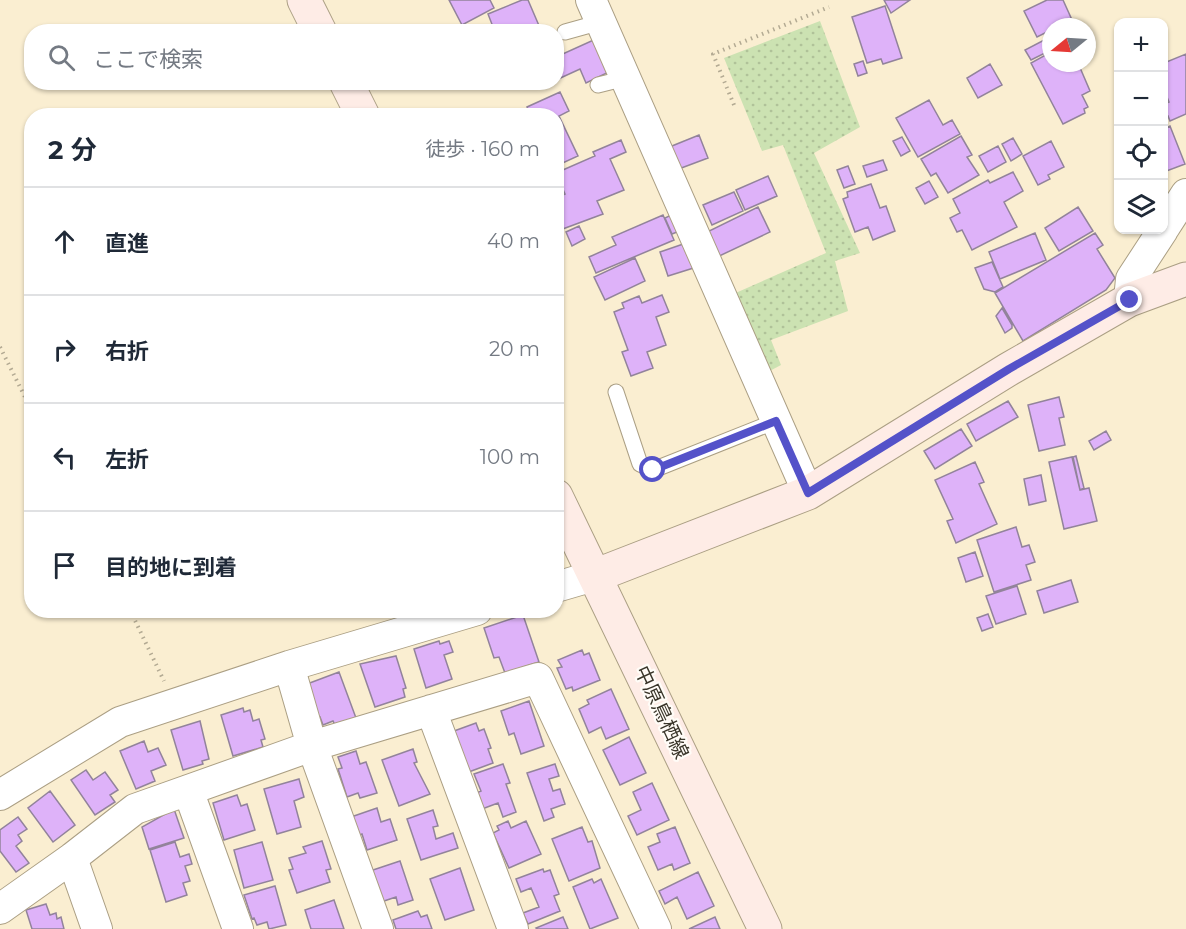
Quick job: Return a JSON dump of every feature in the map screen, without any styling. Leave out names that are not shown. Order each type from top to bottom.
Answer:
[{"type":"street","points":[[304,0],[316,24]]},
{"type":"street","points":[[596,11],[612,81],[776,421],[808,493]]},
{"type":"street","points":[[350,90],[359,108]]},
{"type":"street","points":[[1168,221],[1186,194]]},
{"type":"street","points":[[1130,300],[1131,279],[1160,234]]},
{"type":"street","points":[[564,585],[597,575],[808,493],[1009,369],[1130,300],[1186,279]]},
{"type":"street","name":"中原鳥栖線","points":[[564,511],[597,575],[765,929]]},
{"type":"street","points":[[0,795],[120,722],[289,666],[450,618]]},
{"type":"street","points":[[289,666],[312,746],[378,929]]},
{"type":"street","points":[[0,909],[72,858],[135,809],[312,746],[538,678],[656,929]]},
{"type":"street","points":[[431,710],[513,929]]},
{"type":"street","points":[[188,790],[238,929]]},
{"type":"street","points":[[72,858],[97,929]]},
{"type":"lane","points":[[565,32],[596,11]]},
{"type":"lane","points":[[616,392],[640,464],[653,470],[776,421]]},
{"type":"path","points":[[734,105],[713,54],[829,7]]},
{"type":"path","points":[[0,347],[24,395]]},
{"type":"path","points":[[134,618],[175,704]]},
{"type":"green space","points":[[820,21],[860,127],[814,153],[860,253],[835,261],[848,311],[771,340],[781,365],[764,374],[731,295],[826,253],[783,145],[762,151],[724,58]]},
{"type":"building","points":[[449,0],[490,0],[494,8],[461,24]]},
{"type":"building","points":[[522,0],[528,0],[538,24],[492,24],[488,14]]},
{"type":"building","points":[[884,0],[910,0],[891,13]]},
{"type":"building","points":[[1047,0],[1063,0],[1071,18],[1042,18],[1042,34],[1037,37],[1024,11]]},
{"type":"building","points":[[885,6],[902,58],[883,64],[881,59],[867,63],[852,17]]},
{"type":"building","points":[[598,38],[613,70],[586,83],[580,69],[564,76],[564,53]]},
{"type":"building","points":[[1042,41],[1042,54],[1031,60],[1025,50]]},
{"type":"building","points":[[1186,54],[1186,114],[1170,121],[1168,116],[1168,61]]},
{"type":"building","points":[[1042,57],[1042,72],[1082,72],[1090,91],[1082,95],[1088,107],[1084,109],[1085,113],[1063,124],[1031,63]]},
{"type":"building","points":[[863,61],[867,73],[858,76],[854,64]]},
{"type":"building","points":[[990,64],[1002,85],[978,98],[967,78]]},
{"type":"building","points":[[560,92],[569,111],[564,114],[564,108],[527,107]]},
{"type":"building","points":[[929,100],[943,125],[952,120],[960,134],[918,157],[896,118]]},
{"type":"building","points":[[1170,126],[1185,164],[1168,170],[1168,127]]},
{"type":"building","points":[[564,127],[578,156],[564,162]]},
{"type":"building","points":[[699,135],[708,158],[676,170],[667,148]]},
{"type":"building","points":[[961,136],[972,155],[967,157],[979,175],[948,193],[936,173],[931,176],[921,159]]},
{"type":"building","points":[[902,137],[910,151],[901,156],[893,141]]},
{"type":"building","points":[[1013,138],[1022,154],[1011,161],[1002,144]]},
{"type":"building","points":[[621,140],[626,152],[610,159],[624,190],[597,201],[603,214],[564,229],[564,170],[595,156],[593,152]]},
{"type":"building","points":[[1051,141],[1064,167],[1048,175],[1050,179],[1038,185],[1023,156]]},
{"type":"building","points":[[998,146],[1006,162],[988,172],[979,156]]},
{"type":"building","points":[[883,160],[887,170],[867,177],[863,166]]},
{"type":"building","points":[[848,166],[855,184],[844,188],[837,170]]},
{"type":"building","points":[[1013,172],[1023,191],[1004,202],[1017,227],[972,250],[962,230],[957,232],[950,218],[960,213],[953,199],[988,180],[990,183]]},
{"type":"building","points":[[768,176],[777,196],[745,210],[736,190]]},
{"type":"building","points":[[929,181],[938,197],[925,204],[916,188]]},
{"type":"building","points":[[871,184],[880,208],[886,206],[895,231],[873,240],[868,227],[855,232],[843,199],[848,197],[847,192]]},
{"type":"building","points":[[734,192],[743,211],[712,225],[703,205]]},
{"type":"building","points":[[758,207],[770,232],[715,258],[703,234]]},
{"type":"building","points":[[1078,207],[1093,231],[1059,251],[1045,228]]},
{"type":"building","points":[[675,213],[682,230],[672,234],[665,218]]},
{"type":"building","points":[[663,215],[674,240],[596,273],[589,257],[616,245],[612,237]]},
{"type":"building","points":[[579,226],[585,239],[572,246],[566,232]]},
{"type":"building","points":[[1035,233],[1046,260],[1000,279],[989,252]]},
{"type":"building","points":[[1095,233],[1103,245],[1097,249],[1115,278],[1106,290],[1023,341],[995,293]]},
{"type":"building","points":[[692,241],[700,266],[668,276],[660,252]]},
{"type":"building","points":[[635,258],[645,281],[605,300],[594,277]]},
{"type":"building","points":[[992,262],[1003,287],[995,292],[984,289],[975,268]]},
{"type":"building","points":[[662,295],[669,312],[656,317],[666,345],[647,352],[653,368],[631,376],[622,352],[628,350],[614,312],[624,308],[622,303],[639,296],[642,303]]},
{"type":"building","points":[[1002,308],[1012,325],[1012,328],[1005,333],[996,316]]},
{"type":"building","points":[[1059,397],[1064,417],[1059,418],[1065,445],[1039,451],[1028,405]]},
{"type":"building","points":[[1008,401],[1018,417],[976,441],[967,424]]},
{"type":"building","points":[[961,429],[972,446],[935,469],[924,451]]},
{"type":"building","points":[[1106,431],[1111,440],[1094,450],[1089,441]]},
{"type":"building","points":[[1076,456],[1084,488],[1080,490],[1073,457]]},
{"type":"building","points":[[1072,457],[1080,490],[1089,488],[1097,521],[1064,529],[1049,462]]},
{"type":"building","points":[[975,462],[984,482],[979,484],[997,524],[956,543],[947,521],[953,519],[935,480]]},
{"type":"building","points":[[1041,475],[1046,501],[1029,505],[1024,479]]},
{"type":"building","points":[[1016,527],[1022,547],[1029,545],[1035,562],[1026,565],[1031,580],[994,592],[977,540]]},
{"type":"building","points":[[975,552],[983,576],[966,582],[958,558]]},
{"type":"building","points":[[1071,580],[1078,602],[1044,613],[1037,591]]},
{"type":"building","points":[[1017,586],[1026,614],[996,624],[986,596]]},
{"type":"building","points":[[988,614],[993,627],[982,631],[977,618]]},
{"type":"building","points":[[514,618],[524,618],[539,662],[505,673],[499,657],[494,658],[484,628]]},
{"type":"building","points":[[439,641],[440,644],[449,641],[453,652],[444,655],[452,679],[426,688],[414,649]]},
{"type":"building","points":[[582,650],[584,655],[589,653],[600,680],[573,691],[572,687],[566,689],[557,668],[562,667],[558,660]]},
{"type":"building","points":[[396,656],[406,688],[403,689],[405,697],[375,707],[360,664]]},
{"type":"building","points":[[339,672],[356,718],[335,725],[333,721],[323,725],[320,717],[314,719],[307,684]]},
{"type":"building","points":[[611,689],[629,729],[606,739],[601,727],[589,733],[579,709],[589,704],[587,700]]},
{"type":"building","points":[[529,701],[544,746],[521,754],[514,733],[509,735],[501,711]]},
{"type":"building","points":[[243,708],[244,712],[250,710],[253,721],[259,719],[265,739],[261,740],[263,747],[233,756],[221,715]]},
{"type":"building","points":[[200,721],[209,759],[202,761],[203,764],[183,770],[171,730]]},
{"type":"building","points":[[476,723],[479,731],[484,729],[491,748],[488,749],[493,763],[466,773],[454,731]]},
{"type":"building","points":[[629,737],[646,773],[620,785],[603,750]]},
{"type":"building","points":[[144,741],[148,752],[158,748],[166,765],[151,771],[155,781],[136,789],[120,751]]},
{"type":"building","points":[[413,749],[417,762],[414,763],[430,794],[399,806],[382,760]]},
{"type":"building","points":[[356,751],[360,764],[366,762],[377,793],[360,798],[358,793],[347,797],[338,769],[342,768],[338,757]]},
{"type":"building","points":[[503,764],[510,783],[506,784],[516,812],[503,817],[498,803],[482,809],[476,793],[481,791],[474,774]]},
{"type":"building","points":[[555,764],[559,776],[549,779],[553,791],[560,789],[565,804],[551,809],[554,817],[544,821],[527,773]]},
{"type":"building","points":[[86,770],[93,780],[105,772],[118,790],[110,795],[115,802],[95,815],[71,780]]},
{"type":"building","points":[[299,779],[304,797],[294,801],[301,827],[277,834],[264,789]]},
{"type":"building","points":[[652,783],[669,820],[637,835],[628,816],[641,810],[633,792]]},
{"type":"building","points":[[50,791],[75,825],[53,842],[28,808]]},
{"type":"building","points":[[237,795],[241,806],[247,804],[255,830],[224,840],[213,803]]},
{"type":"building","points":[[377,808],[381,822],[390,819],[397,840],[367,850],[362,834],[357,836],[351,817]]},
{"type":"building","points":[[174,809],[184,838],[149,849],[142,827]]},
{"type":"building","points":[[433,810],[438,826],[433,827],[436,839],[453,833],[458,848],[421,860],[407,819]]},
{"type":"building","points":[[18,817],[27,829],[18,835],[22,841],[16,846],[29,863],[16,872],[0,851],[0,830]]},
{"type":"building","points":[[508,821],[511,828],[526,821],[541,854],[509,868],[493,833],[499,830],[497,826]]},
{"type":"building","points":[[582,827],[588,842],[592,841],[600,868],[569,881],[552,839]]},
{"type":"building","points":[[675,827],[690,863],[674,870],[672,864],[658,870],[648,847],[660,842],[657,834]]},
{"type":"building","points":[[322,841],[331,869],[326,870],[330,882],[297,893],[289,870],[293,869],[289,858],[306,853],[303,847]]},
{"type":"building","points":[[175,842],[180,857],[189,854],[192,864],[185,866],[190,881],[183,883],[187,895],[166,902],[150,850]]},
{"type":"building","points":[[262,842],[273,880],[244,888],[234,850]]},
{"type":"building","points":[[400,861],[413,900],[398,905],[396,897],[381,902],[370,871]]},
{"type":"building","points":[[460,868],[474,910],[445,920],[430,879]]},
{"type":"building","points":[[543,869],[544,872],[550,870],[559,894],[554,896],[560,911],[528,924],[523,913],[539,907],[531,888],[521,892],[516,879]]},
{"type":"building","points":[[698,872],[714,906],[687,919],[677,897],[665,904],[659,891]]},
{"type":"building","points":[[592,879],[594,883],[601,879],[618,918],[590,929],[573,887]]},
{"type":"building","points":[[275,886],[286,925],[269,929],[267,922],[257,925],[254,918],[252,919],[244,895]]},
{"type":"building","points":[[334,900],[344,929],[311,929],[305,910]]},
{"type":"building","points":[[46,904],[50,915],[56,913],[57,919],[61,917],[64,929],[32,929],[26,910]]},
{"type":"building","points":[[418,911],[421,917],[427,915],[432,929],[396,929],[393,920]]},
{"type":"building","points":[[563,917],[568,929],[536,928]]},
{"type":"building","points":[[715,917],[720,929],[689,929]]},
{"type":"route","points":[[653,470],[776,421],[808,493],[1009,369],[1130,300]]}]
